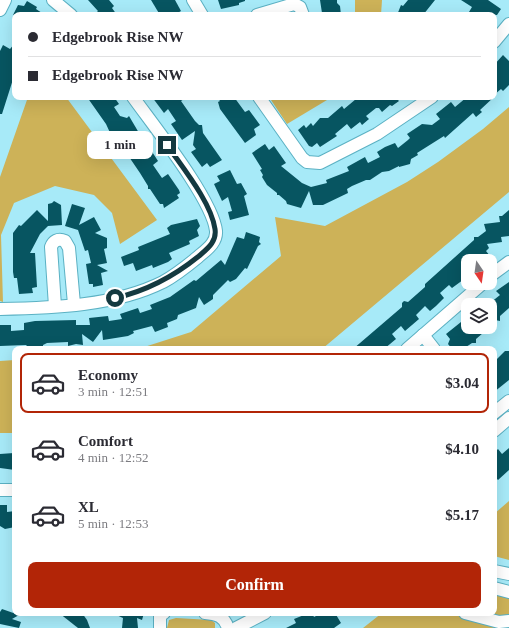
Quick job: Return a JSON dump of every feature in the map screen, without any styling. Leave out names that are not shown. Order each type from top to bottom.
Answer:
[{"type":"street","points":[[0,10],[5,0]]},
{"type":"street","points":[[53,0],[67,12]]},
{"type":"street","points":[[193,0],[200,12]]},
{"type":"street","points":[[267,12],[294,4],[302,9],[302,12]]},
{"type":"street","points":[[497,38],[509,24]]},
{"type":"street","points":[[0,309],[74,304],[124,296],[146,290],[180,272],[210,247],[214,240],[215,228],[212,218],[197,188],[135,100]]},
{"type":"street","points":[[261,100],[302,158],[313,163],[320,163],[377,134],[428,100]]},
{"type":"street","points":[[55,306],[51,247],[54,242],[59,240],[64,241],[69,248],[74,304]]},
{"type":"street","points":[[497,271],[509,262]]},
{"type":"street","points":[[410,346],[474,290]]},
{"type":"street","points":[[423,335],[432,346]]},
{"type":"street","points":[[497,411],[509,401]]},
{"type":"street","points":[[497,425],[509,418]]},
{"type":"street","points":[[0,490],[12,490]]},
{"type":"street","points":[[497,572],[509,574]]},
{"type":"street","points":[[497,589],[509,592]]},
{"type":"street","points":[[160,616],[160,628]]},
{"type":"street","points":[[221,616],[223,617],[228,628]]},
{"type":"street","points":[[236,628],[259,616]]},
{"type":"street","points":[[476,616],[499,622],[509,621]]},
{"type":"shaded area","points":[[355,0],[382,0],[381,12],[355,12]]},
{"type":"shaded area","points":[[27,100],[68,100],[157,220],[120,244],[112,213],[94,195],[55,186],[14,203],[1,235],[3,302],[0,301],[0,177]]},
{"type":"shaded area","points":[[271,100],[327,100],[287,124]]},
{"type":"shaded area","points":[[509,107],[509,192],[326,346],[147,346],[191,332],[281,256],[275,217],[325,226],[407,182],[438,162],[483,129]]},
{"type":"shaded area","points":[[12,360],[12,433],[0,433],[0,361]]},
{"type":"shaded area","points":[[509,501],[509,560],[497,557],[497,511]]},
{"type":"shaded area","points":[[497,596],[509,598],[509,628],[363,628],[378,616],[497,616]]},
{"type":"shaded area","points":[[176,618],[211,620],[215,623],[215,628],[167,628],[169,620]]},
{"type":"building","points":[[88,0],[109,0],[114,6],[112,8],[115,12],[97,12],[98,11]]},
{"type":"building","points":[[151,0],[175,0],[181,11],[179,12],[158,12]]},
{"type":"building","points":[[218,0],[245,1],[239,3],[239,5],[221,9]]},
{"type":"building","points":[[320,0],[337,0],[341,12],[322,12]]},
{"type":"building","points":[[408,0],[435,0],[425,12],[398,12],[401,5],[403,6]]},
{"type":"building","points":[[461,0],[488,0],[501,9],[497,15],[497,12],[469,12],[472,7]]},
{"type":"building","points":[[27,1],[37,7],[36,9],[40,12],[14,12],[18,5],[24,6]]},
{"type":"building","points":[[3,45],[10,49],[12,47],[12,82],[2,114],[0,114],[0,51]]},
{"type":"building","points":[[503,55],[509,61],[509,85],[503,91],[501,89],[497,92],[497,62]]},
{"type":"building","points":[[89,100],[116,100],[119,104],[114,107],[120,116],[127,118],[129,116],[139,133],[134,136],[142,147],[146,144],[149,147],[158,161],[153,165],[162,178],[168,174],[179,190],[180,193],[177,195],[179,198],[164,208],[163,204],[160,204],[150,189],[148,189],[148,186],[123,148],[120,148],[114,135],[112,137],[106,124]]},
{"type":"building","points":[[154,100],[182,100],[181,101],[195,121],[199,125],[202,125],[203,133],[222,160],[210,167],[207,163],[202,167],[191,152],[196,149],[193,145],[195,131],[182,140],[171,124],[176,121],[168,109],[164,113]]},
{"type":"building","points":[[219,100],[236,100],[245,112],[249,110],[260,125],[254,129],[256,135],[245,143],[220,109],[218,102]]},
{"type":"building","points":[[355,100],[399,101],[392,106],[390,105],[382,112],[379,108],[376,108],[366,116],[369,119],[362,125],[360,122],[351,129],[347,124],[335,134],[337,136],[320,147],[317,143],[312,147],[309,146],[298,130],[304,125],[306,128],[311,123],[313,126],[320,118],[328,118],[342,106],[344,109]]},
{"type":"building","points":[[463,100],[491,100],[480,110],[482,112],[476,117],[473,113],[445,138],[444,136],[417,153],[418,155],[411,159],[410,164],[382,172],[370,180],[366,180],[352,186],[347,189],[348,193],[323,205],[313,205],[309,191],[301,208],[287,204],[286,201],[277,195],[277,193],[267,185],[262,177],[263,175],[260,170],[262,169],[252,153],[265,144],[269,150],[274,146],[286,163],[281,166],[302,183],[311,187],[327,183],[326,180],[349,171],[347,167],[365,157],[368,163],[380,157],[377,152],[385,147],[395,143],[398,148],[410,138],[407,134],[422,124],[432,125],[440,119],[436,114],[451,102],[455,107]]},
{"type":"building","points":[[230,170],[237,184],[241,183],[247,194],[244,196],[249,215],[230,220],[228,212],[232,211],[228,197],[222,201],[214,184],[220,181],[217,176]]},
{"type":"building","points":[[54,201],[61,205],[62,225],[48,226],[40,234],[30,253],[35,253],[37,287],[32,288],[33,293],[19,294],[17,278],[14,278],[13,272],[13,233],[19,225],[21,226],[37,210],[48,221],[48,204]]},
{"type":"building","points":[[72,204],[85,208],[79,225],[94,217],[101,230],[95,233],[107,238],[107,248],[104,249],[107,263],[97,265],[108,271],[101,273],[103,285],[93,287],[93,284],[89,284],[86,264],[91,263],[88,250],[85,251],[78,230],[65,226]]},
{"type":"building","points":[[509,210],[509,236],[501,237],[502,242],[487,244],[489,248],[486,251],[488,254],[461,254],[461,281],[452,288],[449,285],[440,293],[444,298],[436,306],[430,311],[425,306],[416,315],[419,319],[405,331],[401,326],[392,334],[396,339],[388,346],[356,346],[402,307],[402,303],[404,301],[408,302],[425,287],[425,284],[474,240],[474,237],[478,237],[486,231],[484,224],[500,222],[499,216],[502,216]]},
{"type":"building","points":[[197,219],[200,226],[197,230],[199,236],[189,241],[190,244],[169,253],[172,259],[168,262],[153,268],[152,265],[136,271],[133,263],[124,266],[121,257],[139,250],[138,247],[170,234],[167,228],[171,225]]},
{"type":"building","points":[[246,232],[260,237],[259,242],[261,244],[258,246],[247,269],[245,268],[236,279],[230,282],[228,280],[213,295],[213,299],[204,305],[199,297],[196,308],[178,315],[177,319],[167,323],[168,327],[155,332],[152,326],[133,331],[134,333],[128,336],[103,340],[102,330],[93,342],[82,334],[83,345],[76,344],[68,346],[68,342],[47,343],[43,346],[0,346],[0,325],[11,325],[11,331],[24,330],[24,323],[35,321],[76,320],[76,325],[90,325],[89,318],[108,316],[109,321],[122,319],[120,314],[138,308],[140,313],[152,309],[150,305],[170,297],[194,280],[196,281],[221,260],[225,265],[237,237],[244,239]]},
{"type":"building","points":[[509,282],[509,308],[500,316],[500,321],[497,320],[496,298],[500,295],[496,291]]},
{"type":"building","points":[[461,322],[461,334],[482,334],[476,339],[476,343],[472,343],[468,346],[450,346],[448,344],[450,339],[446,334]]},
{"type":"building","points":[[505,351],[509,351],[509,380],[497,390],[497,359]]},
{"type":"building","points":[[509,448],[509,470],[498,480],[498,449],[502,454]]},
{"type":"building","points":[[12,453],[12,470],[0,468],[0,454]]},
{"type":"building","points":[[0,505],[7,505],[7,512],[12,511],[12,528],[5,529],[0,526]]},
{"type":"building","points":[[2,609],[12,613],[12,616],[17,616],[12,619],[21,622],[19,628],[0,624],[0,612]]},
{"type":"building","points":[[63,616],[84,616],[90,628],[78,628]]},
{"type":"building","points":[[119,616],[143,616],[142,620],[137,618],[138,628],[122,628],[123,618]]},
{"type":"building","points":[[302,616],[337,616],[341,623],[334,628],[286,628],[296,623],[294,619]]},
{"type":"route","points":[[115,298],[146,290],[180,272],[210,247],[214,240],[216,233],[212,218],[197,188],[167,145]]}]
